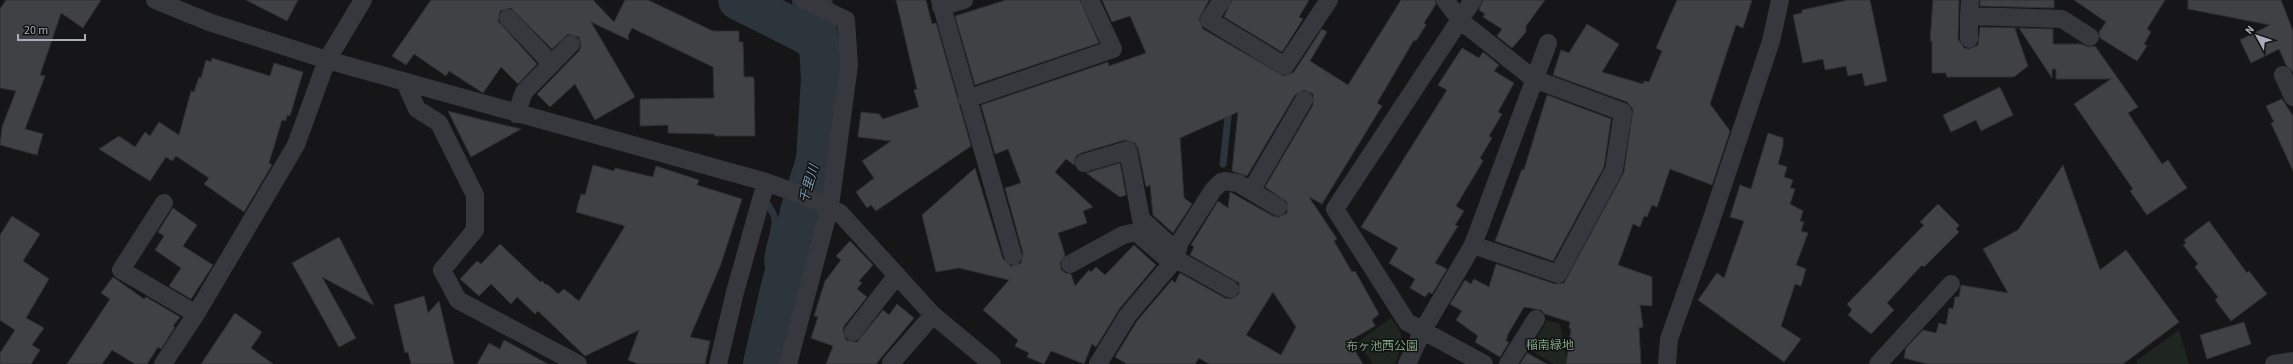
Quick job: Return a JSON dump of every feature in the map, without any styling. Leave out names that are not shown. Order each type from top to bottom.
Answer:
[{"type":"street","points":[[155,0],[209,22],[327,60],[516,114],[769,183],[826,204],[840,213],[933,314],[992,364]]},
{"type":"street","points":[[163,364],[196,314],[296,145],[327,60],[364,0]]},
{"type":"street","points":[[788,364],[826,204],[848,64],[846,20],[804,0]]},
{"type":"street","points":[[964,0],[941,3],[967,99],[1013,256]]},
{"type":"street","points":[[967,99],[1113,49],[1090,0]]},
{"type":"street","points":[[1222,0],[1209,20],[1285,66],[1329,0]]},
{"type":"street","points":[[1445,0],[1460,21],[1534,79],[1623,112],[1614,170],[1558,274],[1473,245]]},
{"type":"street","points":[[1473,0],[1335,209],[1407,322],[1484,364]]},
{"type":"street","points":[[1667,364],[1669,339],[1709,227],[1769,49],[1780,0]]},
{"type":"street","points":[[1968,39],[1970,8],[2062,19],[2090,37]]},
{"type":"street","points":[[508,18],[551,63]]},
{"type":"street","points":[[1407,364],[1424,330],[1473,245],[1548,42]]},
{"type":"street","points":[[516,114],[524,92],[571,44]]},
{"type":"street","points":[[2283,75],[2293,97]]},
{"type":"street","points":[[405,82],[417,109],[439,123],[475,195],[475,230],[442,270],[458,300],[578,364]]},
{"type":"street","points":[[1251,191],[1304,100]]},
{"type":"street","points":[[1084,164],[1128,150],[1141,219],[1165,241],[1175,257]]},
{"type":"street","points":[[1098,364],[1128,316],[1175,257],[1180,242],[1213,190],[1221,182],[1226,181],[1238,183],[1278,207]]},
{"type":"street","points":[[718,364],[735,292],[769,183]]},
{"type":"street","points":[[164,203],[121,270],[196,314]]},
{"type":"street","points":[[1070,264],[1123,235],[1136,232],[1230,289]]},
{"type":"street","points":[[853,332],[897,275]]},
{"type":"street","points":[[1878,364],[1951,284]]},
{"type":"street","points":[[891,363],[933,314]]},
{"type":"street","points":[[1508,364],[1536,319]]},
{"type":"street","points":[[2274,364],[2293,361]]},
{"type":"green space","name":"布ヶ池西公園","points":[[1391,318],[1399,330],[1402,340],[1395,364],[1373,364],[1358,342]]},
{"type":"green space","name":"稲南緑地","points":[[1547,320],[1560,324],[1565,353],[1570,364],[1554,364],[1530,350]]},
{"type":"green space","points":[[2179,330],[2189,364],[2138,364],[2136,361]]},
{"type":"building","points":[[6,0],[101,0],[83,28],[61,13],[40,75],[45,76],[25,129],[43,134],[37,155],[0,145],[2,127],[16,91],[0,88],[0,9]]},
{"type":"building","points":[[246,0],[298,0],[287,21]]},
{"type":"building","points":[[431,0],[593,0],[614,22],[625,0],[648,0],[713,31],[739,31],[739,42],[743,42],[744,77],[754,77],[755,136],[715,136],[714,134],[668,133],[668,125],[640,126],[640,99],[714,98],[713,67],[632,28],[628,36],[629,40],[591,22],[635,97],[595,120],[575,84],[550,107],[537,94],[579,51],[581,46],[579,37],[568,34],[552,49],[511,8],[500,11],[498,21],[537,64],[518,84],[501,67],[483,93],[449,71],[446,76],[414,54],[406,65],[392,56]]},
{"type":"building","points":[[896,0],[926,0],[932,24],[936,23],[971,146],[876,211],[871,205],[867,208],[856,192],[874,178],[862,161],[891,141],[858,137],[861,112],[879,114],[883,119],[919,107],[914,90],[917,89]]},
{"type":"building","points":[[1006,0],[1080,0],[1099,43],[975,85],[955,16]]},
{"type":"building","points":[[1102,0],[1209,0],[1199,19],[1203,29],[1284,76],[1294,72],[1322,29],[1327,32],[1310,61],[1348,85],[1401,0],[1435,0],[1436,4],[1424,23],[1426,25],[1416,41],[1414,40],[1377,103],[1382,106],[1322,204],[1309,197],[1337,239],[1334,241],[1352,272],[1355,271],[1379,314],[1372,320],[1375,326],[1349,341],[1363,364],[1209,364],[1199,358],[1195,364],[1127,364],[1115,357],[1137,321],[1172,280],[1175,283],[1180,273],[1225,298],[1231,299],[1239,294],[1239,283],[1190,255],[1194,247],[1191,245],[1218,201],[1228,208],[1230,192],[1273,216],[1278,217],[1287,213],[1287,202],[1265,187],[1313,105],[1313,94],[1304,90],[1295,95],[1247,176],[1232,171],[1238,112],[1180,138],[1184,198],[1192,204],[1173,233],[1153,215],[1150,185],[1146,187],[1138,148],[1135,143],[1125,140],[1081,153],[1076,156],[1074,165],[1066,159],[1055,172],[1093,207],[1083,211],[1087,223],[1058,233],[1065,255],[1060,263],[1061,269],[1065,273],[1071,274],[1075,286],[1089,270],[1091,272],[1096,267],[1105,275],[1134,245],[1156,265],[1120,308],[1096,347],[1092,344],[1084,364],[1051,351],[1044,364],[1027,357],[1029,353],[1015,346],[1018,340],[983,310],[1009,280],[959,268],[936,272],[922,215],[975,168],[1003,259],[1011,266],[1021,263],[1023,253],[1005,188],[1021,183],[1008,149],[995,154],[981,105],[1108,62],[1109,66],[1146,53],[1130,16],[1112,22]],"holes":[[[1273,292],[1296,327],[1281,355],[1246,335]]]},
{"type":"building","points":[[1232,0],[1309,0],[1299,17],[1303,19],[1282,52],[1224,17]]},
{"type":"building","points":[[1483,0],[1545,0],[1526,26],[1526,32],[1512,48],[1497,36],[1502,29],[1483,17],[1485,14],[1479,10]]},
{"type":"building","points":[[1677,0],[1752,0],[1743,28],[1736,25],[1710,104],[1730,131],[1712,185],[1670,169],[1657,207],[1652,205],[1647,217],[1644,216],[1640,227],[1633,224],[1618,265],[1652,277],[1652,306],[1640,305],[1643,327],[1639,328],[1641,364],[1566,364],[1571,329],[1569,328],[1570,322],[1545,314],[1541,310],[1524,307],[1508,334],[1506,341],[1509,342],[1500,357],[1475,342],[1478,336],[1456,320],[1462,311],[1450,304],[1465,280],[1471,284],[1474,279],[1489,287],[1496,264],[1555,284],[1564,283],[1624,172],[1633,109],[1627,102],[1553,75],[1561,50],[1569,53],[1587,24],[1619,44],[1602,72],[1643,84],[1644,81],[1649,82],[1662,51],[1656,48]]},
{"type":"building","points":[[1848,0],[1870,0],[1887,81],[1865,86],[1862,73],[1848,76],[1846,66],[1825,70],[1823,59],[1803,63],[1793,15],[1802,13],[1802,10]]},
{"type":"building","points":[[1933,0],[1959,0],[1958,39],[1964,48],[1969,49],[1978,45],[1980,27],[2017,28],[2015,29],[2028,66],[2014,77],[1947,77],[1946,73],[1932,73],[1932,41],[1930,41]]},
{"type":"building","points":[[1980,0],[2054,0],[2054,8],[1980,6]]},
{"type":"building","points":[[2074,0],[2165,0],[2147,29],[2151,32],[2144,44],[2147,46],[2137,61],[2100,38],[2099,32],[2106,22]]},
{"type":"building","points":[[2188,0],[2281,0],[2293,31],[2293,72],[2286,65],[2279,49],[2251,63],[2240,40],[2270,25],[2188,9]]},
{"type":"building","points":[[2019,28],[2053,29],[2053,44],[2081,44],[2089,47],[2095,46],[2138,107],[2128,113],[2162,164],[2168,160],[2187,188],[2147,215],[2130,191],[2133,189],[2074,104],[2111,79],[2056,79],[2056,69],[2052,69],[2052,78]]},
{"type":"building","points":[[1462,48],[1479,58],[1483,52],[1499,65],[1494,71],[1514,83],[1498,112],[1502,114],[1489,136],[1492,138],[1480,158],[1483,161],[1456,206],[1464,211],[1455,225],[1458,226],[1435,263],[1447,269],[1432,294],[1429,292],[1425,297],[1410,288],[1415,279],[1389,263],[1398,248],[1361,227],[1447,90],[1438,85]]},
{"type":"building","points":[[212,58],[270,76],[274,63],[303,72],[290,116],[287,115],[286,121],[282,120],[269,163],[272,165],[244,212],[204,184],[209,178],[176,156],[172,161],[166,157],[150,181],[99,149],[119,136],[135,147],[145,132],[150,136],[159,122],[179,135],[191,91],[194,92],[199,77],[201,78],[206,60],[211,62]]},
{"type":"building","points":[[2000,87],[2013,115],[1981,131],[1976,120],[1951,132],[1943,115]]},
{"type":"building","points":[[1547,95],[1611,119],[1604,167],[1553,261],[1495,241],[1522,169],[1524,170]]},
{"type":"building","points":[[2282,99],[2293,116],[2293,171],[2271,123],[2274,122],[2266,106]]},
{"type":"building","points":[[448,111],[479,119],[521,129],[471,157]]},
{"type":"building","points":[[1768,133],[1783,138],[1783,146],[1778,164],[1787,167],[1784,177],[1793,180],[1790,188],[1795,189],[1790,204],[1803,211],[1800,221],[1804,222],[1801,231],[1808,233],[1796,265],[1806,269],[1801,286],[1795,284],[1781,326],[1801,339],[1784,362],[1698,300],[1717,273],[1724,278],[1744,221],[1730,217],[1740,185],[1751,189]]},
{"type":"building","points":[[1120,163],[1126,195],[1120,197],[1086,173]]},
{"type":"building","points":[[593,165],[614,171],[615,168],[653,177],[656,166],[699,180],[697,185],[742,199],[721,264],[690,337],[710,341],[705,364],[638,364],[628,360],[639,330],[585,356],[538,311],[535,314],[517,297],[511,304],[491,284],[479,296],[460,279],[477,261],[481,264],[500,244],[540,282],[542,281],[546,285],[547,284],[558,294],[564,289],[579,301],[625,226],[576,212],[581,194],[585,195]]},
{"type":"building","points":[[2063,165],[2100,270],[2126,250],[2179,322],[2123,364],[1927,364],[1904,358],[1906,348],[1923,330],[1936,333],[1939,323],[1946,325],[1949,308],[1953,309],[1955,297],[1959,297],[1961,285],[2008,293],[1983,249],[2018,230]]},
{"type":"building","points":[[1938,204],[1959,225],[1956,229],[1959,232],[1924,267],[1922,265],[1887,303],[1894,310],[1871,334],[1848,315],[1852,310],[1847,304],[1924,225],[1920,222]]},
{"type":"building","points":[[173,208],[197,225],[183,246],[213,265],[191,299],[169,286],[181,268],[155,250],[164,236],[158,232]]},
{"type":"building","points":[[12,216],[40,234],[23,261],[49,279],[26,318],[44,328],[32,345],[40,350],[31,364],[0,364],[0,353],[15,330],[0,320],[0,235]]},
{"type":"building","points":[[2209,221],[2247,273],[2249,271],[2267,294],[2231,321],[2215,300],[2218,297],[2195,267],[2198,264],[2183,245],[2186,243],[2184,240]]},
{"type":"building","points":[[339,237],[374,305],[322,277],[356,338],[339,347],[292,263]]},
{"type":"building","points":[[850,241],[873,265],[859,281],[862,283],[857,289],[867,297],[844,326],[843,331],[846,340],[857,342],[883,310],[889,315],[897,304],[914,318],[876,364],[826,364],[833,346],[811,338],[818,317],[814,316],[825,281],[841,260],[836,256]]},
{"type":"building","points":[[113,277],[144,299],[146,297],[180,317],[173,326],[175,327],[161,349],[158,347],[147,364],[135,364],[112,350],[102,364],[67,364],[110,299],[101,293]]},
{"type":"building","points":[[424,296],[428,313],[439,301],[454,364],[411,364],[408,352],[405,353],[394,305]]},
{"type":"building","points":[[235,313],[262,332],[251,348],[273,364],[201,364]]},
{"type":"building","points":[[2244,322],[2251,344],[2207,359],[2200,335]]},
{"type":"building","points":[[504,340],[548,364],[477,364],[489,343],[500,349]]},
{"type":"building","points":[[1527,353],[1547,364],[1520,364]]},
{"type":"waterway","points":[[738,0],[808,35],[819,44]]},
{"type":"waterway","name":"千里川","points":[[763,364],[800,212],[816,160],[821,79],[819,44],[812,0]]},
{"type":"waterway","points":[[1223,164],[1229,108]]},
{"type":"waterway","points":[[769,206],[775,220],[768,254],[769,270],[773,278],[781,286]]},
{"type":"waterway","points":[[792,249],[808,253]]}]
